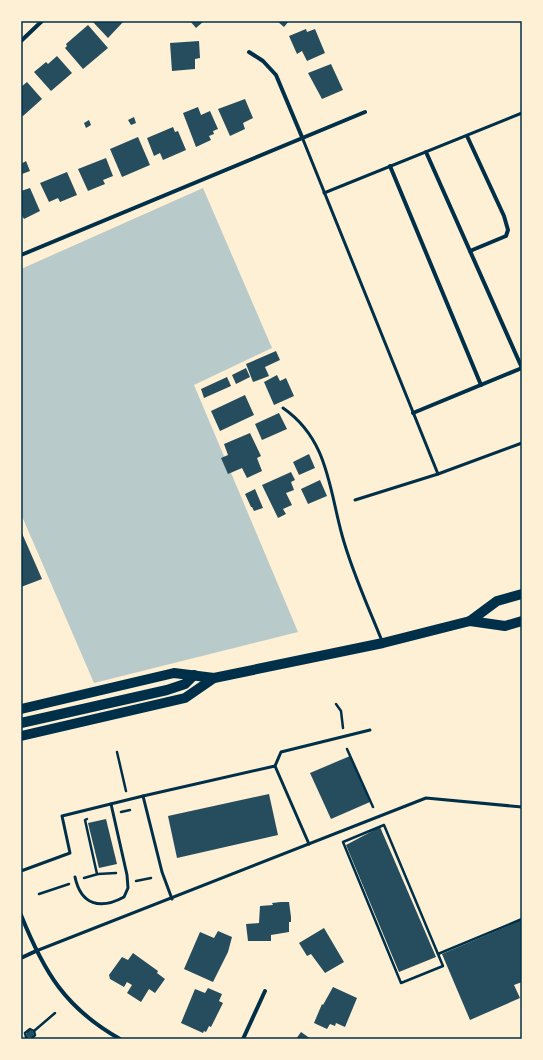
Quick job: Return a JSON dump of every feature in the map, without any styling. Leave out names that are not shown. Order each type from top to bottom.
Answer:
[{"type":"main road","points":[[470,621],[497,601],[522,594]]},
{"type":"main road","points":[[21,709],[174,673],[214,678],[383,643],[470,621],[505,626],[522,621]]},
{"type":"main road","points":[[21,723],[166,690],[185,684],[194,676]]},
{"type":"main road","points":[[21,736],[185,698],[214,678]]},
{"type":"street","points":[[21,41],[42,21]]},
{"type":"street","points":[[249,52],[263,61],[276,75],[302,137]]},
{"type":"street","points":[[21,255],[365,112]]},
{"type":"street","points":[[467,136],[504,216],[508,230],[506,236],[470,251]]},
{"type":"street","points":[[413,413],[522,368],[426,152]]},
{"type":"street","points":[[390,166],[481,385]]},
{"type":"street","points":[[21,915],[36,951],[50,976],[71,1003],[103,1030],[120,1039]]},
{"type":"street","points":[[21,958],[36,951]]},
{"type":"street","points":[[243,1039],[265,991]]},
{"type":"lane","points":[[324,193],[522,113]]},
{"type":"lane","points":[[302,137],[438,474]]},
{"type":"lane","points":[[283,408],[296,418],[315,443],[325,464],[344,542],[357,583],[383,643]]},
{"type":"lane","points":[[355,500],[438,474],[522,443]]},
{"type":"lane","points":[[309,844],[275,766],[281,752],[370,730]]},
{"type":"lane","points":[[21,871],[70,853],[62,816],[275,766]]},
{"type":"lane","points":[[143,796],[162,872],[172,898]]},
{"type":"lane","points":[[36,951],[426,798],[522,807]]},
{"type":"lane","points":[[75,877],[80,893],[87,901],[97,904],[107,903],[124,897],[128,888],[127,876],[111,804]]},
{"type":"path","points":[[336,704],[341,711],[343,728]]},
{"type":"path","points":[[347,749],[373,807]]},
{"type":"path","points":[[117,752],[126,791]]},
{"type":"path","points":[[121,812],[130,810]]},
{"type":"path","points":[[91,819],[85,820],[97,874]]},
{"type":"path","points":[[384,825],[438,954],[443,966],[401,984],[342,842],[384,825]]},
{"type":"path","points":[[83,878],[97,874],[116,873]]},
{"type":"path","points":[[136,881],[151,878]]},
{"type":"path","points":[[39,894],[70,884]]},
{"type":"path","points":[[438,954],[522,919]]},
{"type":"path","points":[[34,1031],[32,1029],[27,1030],[25,1033],[27,1039],[34,1036],[34,1031],[55,1013]]},
{"type":"shaded area","points":[[203,188],[272,348],[194,385],[298,632],[94,683],[21,514],[21,269]]},
{"type":"building","points":[[92,21],[124,21],[108,38]]},
{"type":"building","points":[[190,21],[204,21],[196,28]]},
{"type":"building","points":[[277,21],[289,21],[284,27]]},
{"type":"building","points":[[88,25],[108,48],[83,69],[65,48],[67,46],[66,44]]},
{"type":"building","points":[[306,29],[307,32],[315,29],[325,53],[307,61],[302,51],[297,54],[289,36]]},
{"type":"building","points":[[199,41],[200,58],[195,59],[195,69],[172,71],[170,43]]},
{"type":"building","points":[[57,56],[72,73],[51,91],[34,72],[46,62],[48,64]]},
{"type":"building","points":[[331,64],[343,90],[322,99],[308,73]]},
{"type":"building","points":[[27,82],[42,99],[23,116],[21,114],[21,87]]},
{"type":"building","points":[[245,99],[253,118],[243,123],[245,129],[230,136],[218,109]]},
{"type":"building","points":[[198,107],[201,115],[210,111],[218,129],[213,131],[214,134],[209,136],[211,140],[196,147],[183,113]]},
{"type":"building","points":[[134,117],[136,123],[131,125],[128,120]]},
{"type":"building","points":[[89,120],[91,125],[86,128],[84,123]]},
{"type":"building","points":[[173,127],[175,132],[178,131],[186,150],[163,160],[160,153],[154,156],[147,138]]},
{"type":"building","points":[[138,137],[150,165],[122,177],[110,149]]},
{"type":"building","points":[[106,158],[113,176],[103,180],[105,184],[88,191],[78,169]]},
{"type":"building","points":[[26,161],[30,171],[22,174],[21,164]]},
{"type":"building","points":[[67,172],[77,195],[60,202],[58,198],[49,202],[40,183]]},
{"type":"building","points":[[30,188],[40,211],[24,219],[21,214],[21,191]]},
{"type":"building","points":[[276,351],[280,360],[265,367],[269,376],[253,382],[246,364]]},
{"type":"building","points":[[246,368],[250,377],[236,384],[232,375]]},
{"type":"building","points":[[277,375],[280,381],[286,378],[294,396],[274,405],[264,382]]},
{"type":"building","points":[[227,377],[231,386],[204,398],[201,389]]},
{"type":"building","points":[[245,395],[254,415],[220,431],[211,411]]},
{"type":"building","points":[[279,413],[287,429],[262,440],[255,424]]},
{"type":"building","points":[[250,433],[261,456],[257,458],[262,471],[247,478],[242,468],[228,474],[221,458],[228,455],[224,444]]},
{"type":"building","points":[[309,454],[315,468],[299,475],[293,462]]},
{"type":"building","points":[[291,472],[295,480],[291,482],[294,490],[286,493],[292,505],[283,509],[286,514],[278,518],[262,485]]},
{"type":"building","points":[[320,480],[327,496],[308,504],[301,489]]},
{"type":"building","points":[[255,489],[263,508],[254,511],[245,494]]},
{"type":"building","points":[[21,531],[42,579],[21,587]]},
{"type":"building","points":[[350,756],[370,802],[331,819],[310,773]]},
{"type":"building","points":[[269,794],[278,835],[177,858],[168,816]]},
{"type":"building","points":[[106,819],[117,864],[99,868],[88,823]]},
{"type":"building","points":[[380,827],[436,957],[399,972],[346,845]]},
{"type":"building","points":[[289,902],[291,922],[289,922],[289,932],[271,935],[271,941],[248,941],[246,924],[259,923],[260,906],[273,905],[272,903]]},
{"type":"building","points":[[522,920],[522,982],[514,985],[520,998],[470,1020],[442,954]]},
{"type":"building","points":[[324,928],[344,962],[325,973],[311,954],[307,956],[299,943]]},
{"type":"building","points":[[218,931],[232,937],[228,952],[213,982],[184,969],[200,932],[214,938]]},
{"type":"building","points":[[133,953],[158,971],[157,973],[165,979],[155,993],[149,989],[141,1002],[127,993],[132,985],[127,982],[124,987],[110,979],[109,975],[122,957],[128,960]]},
{"type":"building","points":[[333,987],[357,998],[345,1027],[336,1023],[335,1026],[330,1024],[327,1029],[314,1023],[322,1004],[323,1005]]},
{"type":"building","points":[[208,988],[222,994],[219,1001],[223,1003],[211,1027],[209,1026],[206,1032],[204,1031],[203,1033],[181,1023],[195,989],[205,993]]},
{"type":"building","points":[[30,1031],[33,1034],[30,1037],[27,1034]]},
{"type":"building","points":[[301,1032],[311,1039],[296,1039]]}]
